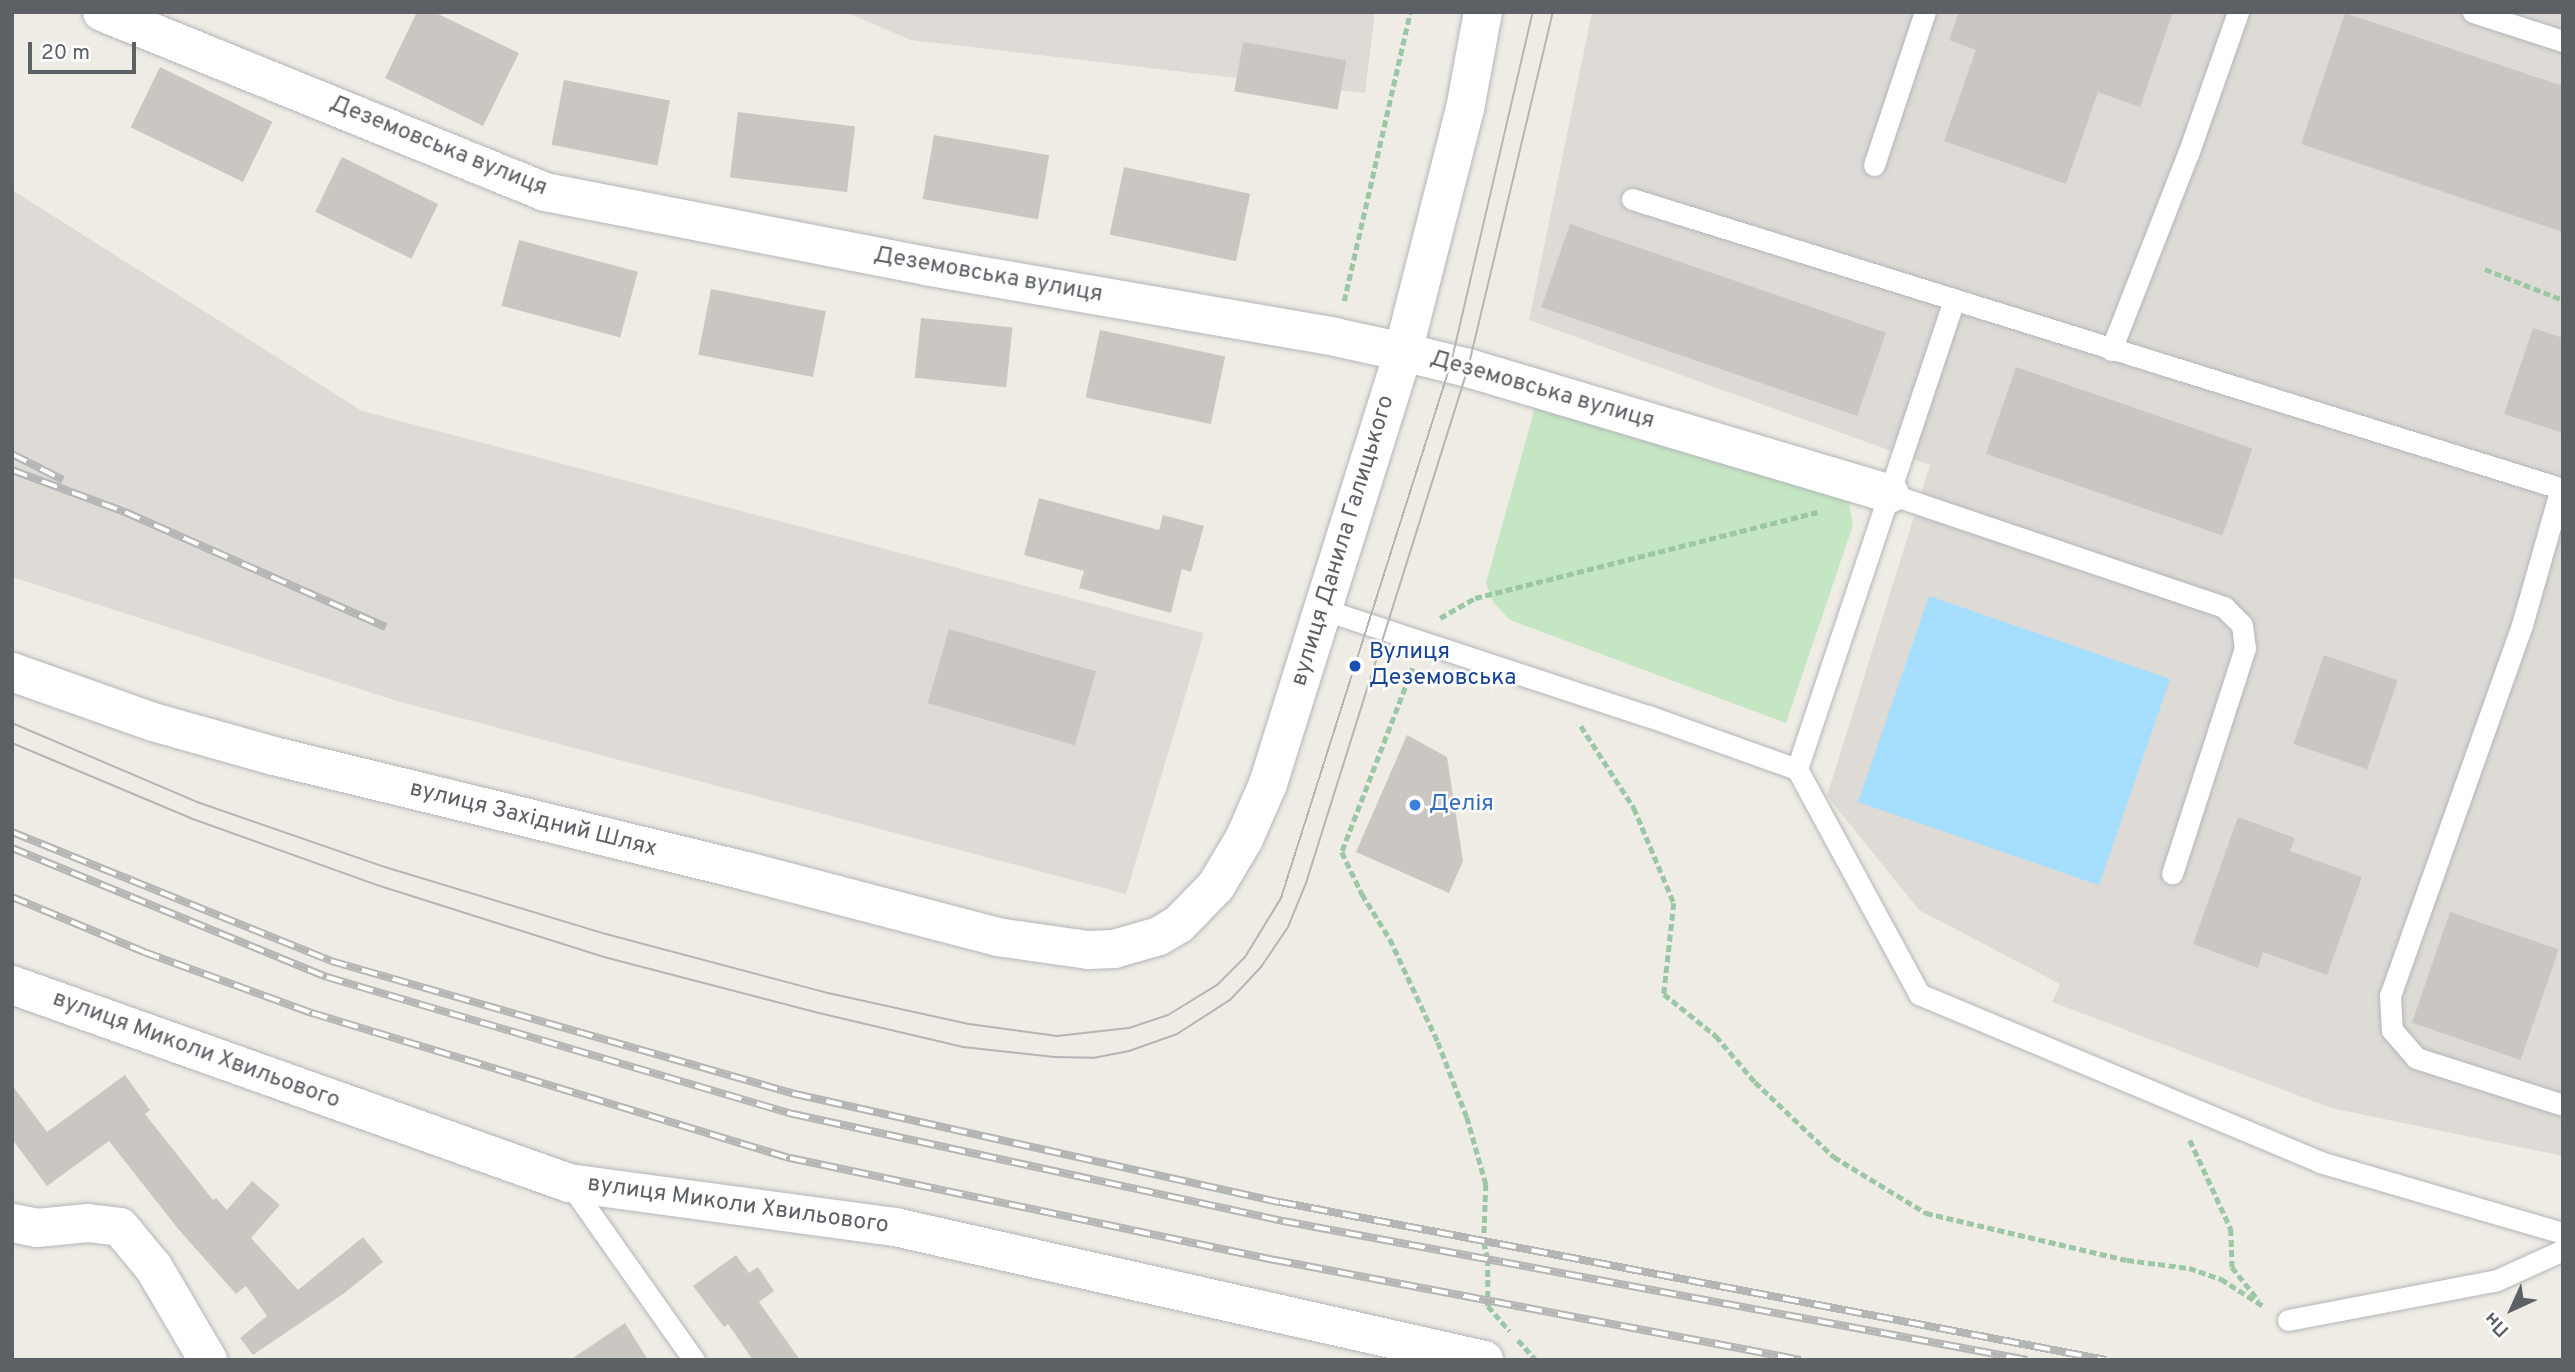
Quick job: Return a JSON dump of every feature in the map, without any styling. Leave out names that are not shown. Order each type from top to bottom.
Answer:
[{"type":"street","name":"Деземовська вулиця","points":[[102,12],[545,192],[925,266],[1335,337],[1403,352],[1468,368],[1890,494]]},
{"type":"street","name":"вулиця Данила Галицького","points":[[1060,947],[1114,949],[1149,940],[1179,924],[1216,886],[1258,811],[1403,352],[1465,109],[1483,12]]},
{"type":"street","name":"вулиця Західний Шлях","points":[[12,672],[153,723],[274,757],[746,871],[997,936],[1060,947]]},
{"type":"street","name":"вулиця Миколи Хвильового","points":[[12,985],[569,1184],[895,1227],[1484,1360]]},
{"type":"street","points":[[12,1223],[37,1228],[88,1223],[120,1227],[154,1268],[208,1360]]},
{"type":"lane","points":[[1874,165],[1925,12]]},
{"type":"lane","points":[[2111,350],[2154,245],[2238,12]]},
{"type":"lane","points":[[2473,12],[2563,41]]},
{"type":"lane","points":[[1632,199],[2562,488],[2522,625],[2390,995],[2392,1030],[2416,1058],[2563,1105]]},
{"type":"lane","points":[[1797,768],[1954,300]]},
{"type":"lane","points":[[1890,494],[2224,607],[2242,625],[2245,648],[2172,874]]},
{"type":"lane","points":[[1322,610],[1555,685],[1797,768],[1919,994],[2320,1162],[2563,1233]]},
{"type":"lane","points":[[569,1184],[694,1360]]},
{"type":"lane","points":[[2288,1320],[2497,1280],[2563,1250]]},
{"type":"path","points":[[1335,337],[1410,12]]},
{"type":"path","points":[[2485,269],[2563,300]]},
{"type":"path","points":[[1536,1360],[1488,1306],[1489,1259],[1484,1242],[1486,1184],[1480,1158],[1438,1042],[1390,939],[1362,894],[1342,852],[1404,697],[1414,640],[1475,598],[1823,510]]},
{"type":"path","points":[[1555,685],[1634,808],[1674,904],[1664,995],[1716,1036],[1755,1082],[1834,1157],[1926,1213],[2127,1260],[2189,1268],[2221,1279],[2288,1320]]},
{"type":"path","points":[[2174,1101],[2231,1229],[2232,1267],[2262,1305]]},
{"type":"shaded area","points":[[845,12],[1375,12],[1365,93],[911,40]]},
{"type":"shaded area","points":[[1592,12],[2563,12],[2563,1156],[2331,1108],[2052,1002],[2060,984],[1919,910],[1827,796],[1930,465],[1529,320]]},
{"type":"shaded area","points":[[12,190],[362,411],[1204,633],[1126,894],[400,702],[12,577]]},
{"type":"green space","points":[[1538,397],[1848,498],[1853,525],[1786,723],[1510,620],[1493,602],[1486,583]]},
{"type":"water","points":[[1929,596],[2170,679],[2099,885],[1858,802]]},
{"type":"building","points":[[417,12],[434,12],[519,53],[483,126],[385,78]]},
{"type":"building","points":[[1959,12],[2173,12],[2140,107],[2098,92],[2066,184],[1944,141],[1976,50],[1949,40]]},
{"type":"building","points":[[2345,13],[2563,86],[2563,232],[2301,144]]},
{"type":"building","points":[[1243,42],[1346,60],[1338,109],[1234,91]]},
{"type":"building","points":[[160,67],[272,122],[243,182],[131,127]]},
{"type":"building","points":[[564,80],[670,101],[657,165],[551,145]]},
{"type":"building","points":[[738,112],[855,126],[847,192],[730,178]]},
{"type":"building","points":[[934,135],[1049,155],[1038,219],[923,199]]},
{"type":"building","points":[[342,157],[438,204],[411,259],[315,212]]},
{"type":"building","points":[[1124,167],[1250,194],[1236,261],[1110,234]]},
{"type":"building","points":[[1570,224],[1886,333],[1857,416],[1541,307]]},
{"type":"building","points":[[519,240],[638,272],[620,338],[501,306]]},
{"type":"building","points":[[711,289],[826,311],[813,377],[698,355]]},
{"type":"building","points":[[921,318],[1012,328],[1006,387],[915,378]]},
{"type":"building","points":[[2533,328],[2563,338],[2563,433],[2504,414]]},
{"type":"building","points":[[1100,330],[1225,357],[1211,424],[1086,397]]},
{"type":"building","points":[[2016,367],[2252,448],[2222,535],[1986,454]]},
{"type":"building","points":[[1039,498],[1159,530],[1163,515],[1204,526],[1191,572],[1182,569],[1171,613],[1079,588],[1084,571],[1024,555]]},
{"type":"building","points":[[949,629],[1096,671],[1075,745],[928,703]]},
{"type":"building","points":[[2324,655],[2398,680],[2367,769],[2293,744]]},
{"type":"building","name":"Делія","points":[[1407,735],[1447,757],[1463,861],[1449,893],[1356,852]]},
{"type":"building","points":[[2238,817],[2295,838],[2290,851],[2362,877],[2327,975],[2263,952],[2258,968],[2193,944]]},
{"type":"building","points":[[2450,912],[2559,949],[2521,1060],[2412,1023]]},
{"type":"building","points":[[125,1075],[150,1110],[145,1114],[213,1200],[216,1198],[227,1210],[252,1181],[280,1205],[251,1238],[298,1290],[363,1237],[383,1262],[343,1294],[253,1355],[240,1338],[267,1316],[246,1286],[236,1294],[179,1230],[109,1141],[47,1186],[12,1139],[12,1085],[47,1132]]},
{"type":"building","points":[[736,1255],[749,1273],[758,1267],[774,1291],[759,1302],[800,1360],[753,1360],[728,1324],[724,1327],[693,1286]]},
{"type":"building","points":[[625,1323],[648,1360],[570,1360]]},
{"type":"tram line","points":[[12,723],[197,802],[385,867],[606,934],[828,993],[969,1024],[1057,1036],[1129,1028],[1168,1015],[1217,985],[1245,957],[1281,898],[1451,363],[1533,12]]},
{"type":"tram line","points":[[12,743],[190,818],[377,885],[604,957],[819,1013],[963,1047],[1054,1057],[1093,1058],[1129,1051],[1177,1034],[1230,1000],[1261,967],[1288,927],[1306,883],[1468,368],[1553,12]]},
{"type":"railway","points":[[12,454],[63,480]]},
{"type":"railway","points":[[12,470],[125,512],[386,627]]},
{"type":"railway","points":[[12,832],[331,961],[795,1094],[1280,1202],[2106,1360]]},
{"type":"railway","points":[[12,848],[327,977],[793,1114],[1283,1221],[2027,1360]]},
{"type":"railway","points":[[12,897],[144,952],[312,1013],[790,1158],[1275,1260],[1801,1360]]},
{"type":"place","name":"Вулиця Деземовська","points":[[1355,666]]},
{"type":"place","name":"Делія","points":[[1415,805]]}]
